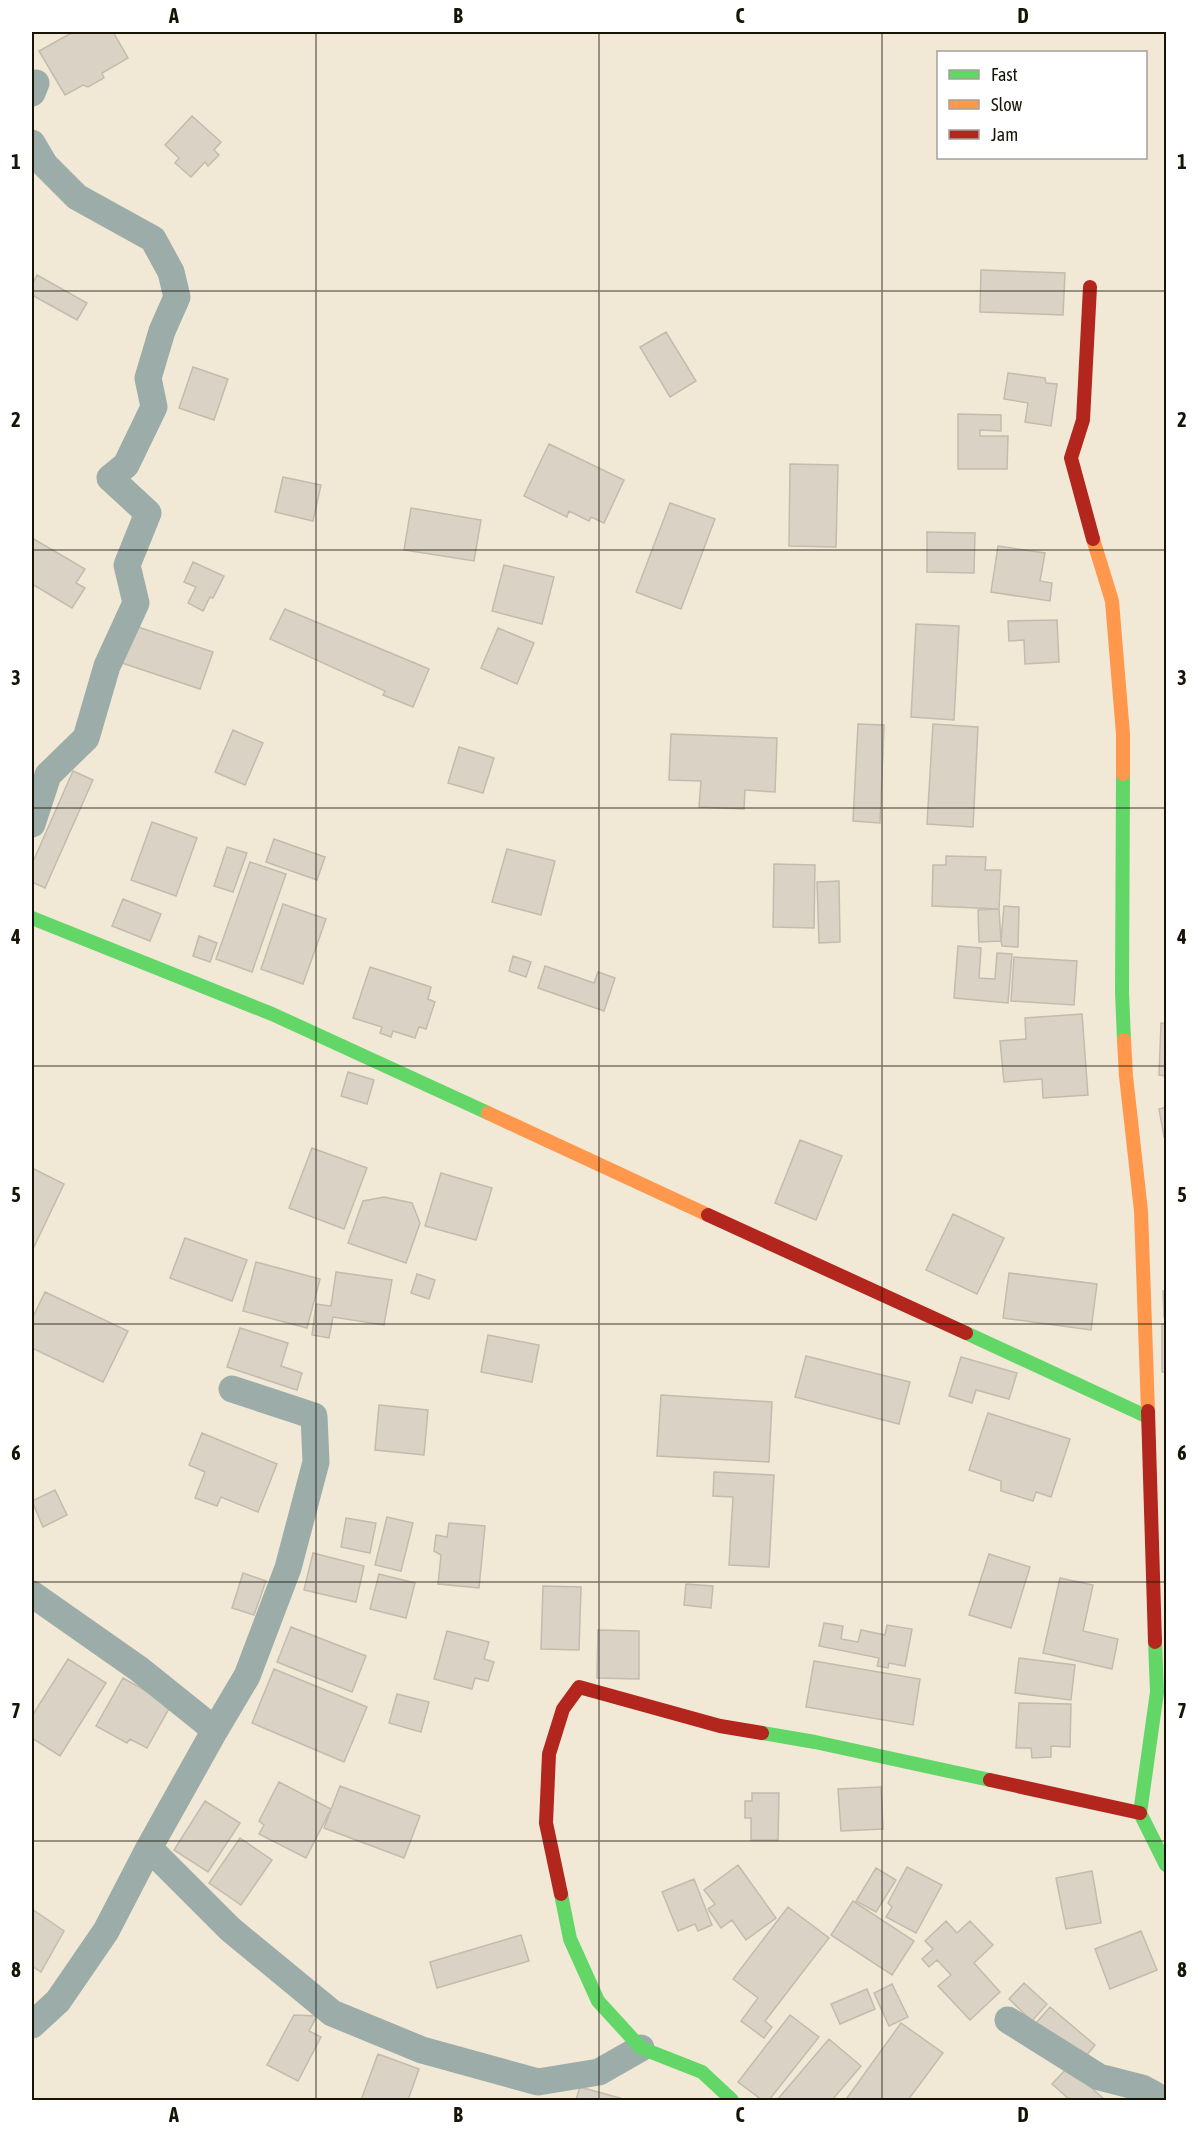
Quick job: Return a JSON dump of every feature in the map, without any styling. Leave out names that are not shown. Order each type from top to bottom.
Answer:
[{"type":"street","points":[[32,143],[45,165],[77,197],[153,239],[171,272],[177,297],[162,331],[148,378],[154,407],[126,465],[110,478],[148,513],[127,565],[136,603],[107,666],[86,738],[48,776],[32,824]]},
{"type":"street","points":[[1090,287],[1083,420],[1071,458],[1085,516],[1112,601],[1123,734],[1122,992],[1126,1076],[1141,1211],[1157,1692],[1140,1813],[1167,1865]]},
{"type":"street","points":[[32,918],[272,1014],[1148,1418]]},
{"type":"street","points":[[32,2025],[58,2001],[106,1931],[149,1848],[247,1676],[288,1568],[316,1462],[314,1416],[232,1389]]},
{"type":"street","points":[[32,1594],[139,1669],[215,1730]]},
{"type":"street","points":[[732,2100],[702,2072],[641,2048],[598,2001],[570,1939],[546,1823],[549,1754],[563,1709],[579,1687],[720,1726],[815,1742],[1140,1813]]},
{"type":"street","points":[[149,1848],[230,1929],[332,2013],[402,2042],[422,2050],[538,2082],[599,2072],[641,2048]]},
{"type":"street","points":[[1008,2020],[1098,2077],[1142,2088],[1155,2095],[1158,2100]]},
{"type":"building","points":[[73,32],[113,32],[128,58],[102,73],[104,78],[88,87],[83,85],[65,95],[39,51]]},
{"type":"building","points":[[192,116],[221,142],[214,150],[219,155],[208,166],[205,162],[191,177],[175,163],[179,158],[165,145]]},
{"type":"building","points":[[981,270],[1065,273],[1063,315],[980,312]]},
{"type":"building","points":[[37,275],[87,303],[77,320],[32,295],[32,285]]},
{"type":"building","points":[[666,332],[696,381],[670,397],[640,347]]},
{"type":"building","points":[[193,367],[228,379],[214,420],[179,408]]},
{"type":"building","points":[[1008,373],[1045,378],[1046,383],[1057,384],[1051,426],[1025,422],[1028,403],[1004,399]]},
{"type":"building","points":[[958,414],[1001,415],[1001,431],[980,430],[980,436],[1008,436],[1007,469],[958,469]]},
{"type":"building","points":[[549,444],[624,480],[604,523],[591,517],[589,521],[569,511],[567,517],[524,496]]},
{"type":"building","points":[[790,464],[838,465],[836,547],[789,546]]},
{"type":"building","points":[[283,477],[321,485],[313,521],[275,512]]},
{"type":"building","points":[[670,503],[715,519],[681,609],[636,592]]},
{"type":"building","points":[[411,508],[481,520],[474,561],[404,550]]},
{"type":"building","points":[[927,532],[975,533],[974,573],[927,572]]},
{"type":"building","points":[[32,538],[85,569],[76,583],[85,588],[72,608],[32,584]]},
{"type":"building","points":[[998,546],[1045,553],[1040,581],[1052,583],[1050,601],[991,592]]},
{"type":"building","points":[[193,562],[224,576],[213,598],[210,597],[203,611],[188,603],[196,587],[184,582]]},
{"type":"building","points":[[504,565],[554,577],[542,624],[492,611]]},
{"type":"building","points":[[285,609],[429,669],[413,707],[383,695],[385,691],[270,639]]},
{"type":"building","points":[[1057,620],[1059,662],[1025,664],[1024,640],[1009,641],[1008,621]]},
{"type":"building","points":[[916,624],[959,626],[954,720],[911,717]]},
{"type":"building","points":[[132,625],[213,652],[200,689],[119,662]]},
{"type":"building","points":[[498,628],[534,643],[517,684],[481,668]]},
{"type":"building","points":[[858,724],[884,725],[880,823],[853,821]]},
{"type":"building","points":[[933,724],[978,727],[973,827],[927,824]]},
{"type":"building","points":[[233,730],[263,743],[245,785],[215,772]]},
{"type":"building","points":[[671,734],[777,738],[775,792],[745,790],[744,809],[699,807],[701,781],[669,780]]},
{"type":"building","points":[[459,747],[494,758],[483,793],[448,783]]},
{"type":"building","points":[[73,771],[93,780],[45,888],[32,882],[32,864]]},
{"type":"building","points":[[152,822],[197,838],[176,896],[131,880]]},
{"type":"building","points":[[274,839],[325,857],[317,880],[266,862]]},
{"type":"building","points":[[227,847],[247,853],[233,892],[214,886]]},
{"type":"building","points":[[507,849],[555,861],[541,915],[492,902]]},
{"type":"building","points":[[946,856],[986,857],[985,870],[1001,870],[999,909],[932,906],[933,865],[946,865]]},
{"type":"building","points":[[250,862],[286,874],[252,972],[216,959]]},
{"type":"building","points":[[774,864],[815,865],[814,928],[773,927]]},
{"type":"building","points":[[839,881],[840,942],[819,943],[817,882]]},
{"type":"building","points":[[123,899],[161,914],[150,941],[112,926]]},
{"type":"building","points":[[283,904],[326,919],[303,984],[261,969]]},
{"type":"building","points":[[1004,906],[1019,907],[1018,947],[1002,946]]},
{"type":"building","points":[[999,909],[1001,941],[979,942],[978,910]]},
{"type":"building","points":[[199,936],[217,943],[210,962],[193,956]]},
{"type":"building","points":[[958,946],[981,948],[979,978],[995,979],[997,953],[1012,954],[1008,1003],[954,998]]},
{"type":"building","points":[[513,956],[531,962],[526,977],[509,971]]},
{"type":"building","points":[[1014,957],[1077,961],[1074,1005],[1011,1001]]},
{"type":"building","points":[[545,966],[594,983],[598,972],[615,978],[604,1011],[538,988]]},
{"type":"building","points":[[370,967],[431,987],[428,999],[435,1002],[426,1029],[419,1027],[415,1038],[393,1031],[391,1037],[380,1033],[382,1027],[353,1018]]},
{"type":"building","points":[[1082,1014],[1088,1095],[1043,1098],[1042,1079],[1004,1082],[1000,1041],[1026,1039],[1025,1018]]},
{"type":"building","points":[[1161,1023],[1166,1024],[1166,1076],[1159,1075]]},
{"type":"building","points":[[348,1072],[374,1080],[367,1104],[341,1096]]},
{"type":"building","points":[[1166,1107],[1166,1136],[1164,1137],[1159,1109]]},
{"type":"building","points":[[800,1140],[842,1156],[816,1220],[775,1203]]},
{"type":"building","points":[[312,1148],[367,1168],[344,1229],[289,1208]]},
{"type":"building","points":[[32,1168],[64,1184],[32,1251]]},
{"type":"building","points":[[441,1173],[492,1188],[476,1240],[425,1226]]},
{"type":"building","points":[[384,1197],[412,1203],[420,1223],[406,1263],[348,1243],[363,1201]]},
{"type":"building","points":[[953,1214],[1004,1238],[977,1294],[926,1270]]},
{"type":"building","points":[[185,1238],[247,1260],[232,1301],[170,1278]]},
{"type":"building","points":[[256,1262],[320,1279],[307,1328],[243,1311]]},
{"type":"building","points":[[336,1272],[392,1280],[384,1325],[333,1317],[329,1338],[312,1335],[316,1304],[331,1306]]},
{"type":"building","points":[[1009,1273],[1097,1284],[1091,1330],[1003,1318]]},
{"type":"building","points":[[417,1274],[435,1280],[429,1299],[411,1293]]},
{"type":"building","points":[[1163,1291],[1166,1291],[1166,1317],[1164,1317]]},
{"type":"building","points":[[45,1292],[128,1331],[103,1382],[32,1348],[32,1319]]},
{"type":"building","points":[[1162,1324],[1166,1324],[1166,1372],[1162,1372]]},
{"type":"building","points":[[240,1328],[288,1343],[281,1366],[302,1373],[297,1390],[227,1367]]},
{"type":"building","points":[[488,1335],[539,1345],[532,1382],[481,1372]]},
{"type":"building","points":[[806,1356],[910,1382],[899,1424],[795,1397]]},
{"type":"building","points":[[961,1357],[1017,1373],[1009,1399],[976,1390],[972,1403],[949,1396]]},
{"type":"building","points":[[661,1395],[772,1402],[769,1462],[657,1456]]},
{"type":"building","points":[[379,1405],[428,1410],[424,1455],[375,1450]]},
{"type":"building","points":[[988,1413],[1070,1439],[1051,1497],[1036,1492],[1033,1501],[1001,1491],[1001,1481],[969,1470]]},
{"type":"building","points":[[202,1433],[277,1464],[258,1512],[221,1497],[217,1506],[195,1498],[205,1472],[189,1465]]},
{"type":"building","points":[[714,1472],[774,1475],[769,1567],[729,1565],[733,1497],[713,1496]]},
{"type":"building","points":[[55,1490],[67,1515],[43,1527],[32,1501]]},
{"type":"building","points":[[387,1517],[413,1523],[401,1571],[375,1565]]},
{"type":"building","points":[[346,1518],[376,1523],[370,1553],[341,1547]]},
{"type":"building","points":[[449,1523],[485,1526],[479,1588],[438,1584],[441,1555],[434,1551],[436,1535],[447,1537]]},
{"type":"building","points":[[313,1553],[364,1566],[356,1602],[304,1590]]},
{"type":"building","points":[[989,1554],[1030,1567],[1011,1628],[969,1615]]},
{"type":"building","points":[[243,1573],[266,1581],[254,1615],[232,1608]]},
{"type":"building","points":[[379,1574],[415,1583],[406,1618],[370,1609]]},
{"type":"building","points":[[1060,1578],[1093,1585],[1083,1631],[1118,1639],[1112,1669],[1043,1653]]},
{"type":"building","points":[[686,1584],[713,1586],[711,1608],[684,1605]]},
{"type":"building","points":[[543,1586],[581,1587],[579,1650],[541,1649]]},
{"type":"building","points":[[824,1623],[843,1626],[841,1639],[858,1642],[861,1630],[885,1635],[887,1625],[912,1629],[905,1666],[889,1663],[888,1668],[877,1666],[879,1658],[819,1646]]},
{"type":"building","points":[[291,1627],[366,1656],[352,1692],[277,1662]]},
{"type":"building","points":[[598,1630],[639,1631],[639,1679],[597,1678]]},
{"type":"building","points":[[447,1631],[489,1642],[484,1659],[494,1662],[488,1681],[475,1678],[472,1689],[434,1679]]},
{"type":"building","points":[[1019,1658],[1075,1665],[1071,1700],[1015,1693]]},
{"type":"building","points":[[68,1659],[106,1683],[60,1756],[32,1738],[32,1716]]},
{"type":"building","points":[[814,1661],[920,1679],[913,1725],[806,1707]]},
{"type":"building","points":[[274,1669],[367,1707],[344,1762],[252,1723]]},
{"type":"building","points":[[123,1678],[171,1705],[147,1748],[130,1739],[127,1743],[96,1726]]},
{"type":"building","points":[[397,1694],[429,1702],[421,1732],[389,1723]]},
{"type":"building","points":[[1019,1703],[1071,1704],[1070,1747],[1051,1746],[1051,1757],[1032,1758],[1031,1748],[1016,1748]]},
{"type":"building","points":[[279,1782],[331,1809],[306,1858],[259,1834],[264,1825],[259,1821]]},
{"type":"building","points":[[340,1786],[420,1816],[404,1858],[324,1828]]},
{"type":"building","points":[[881,1787],[883,1829],[841,1831],[838,1789]]},
{"type":"building","points":[[752,1793],[779,1793],[778,1840],[751,1840],[751,1818],[745,1818],[745,1801],[752,1801]]},
{"type":"building","points":[[205,1801],[240,1823],[208,1872],[174,1850]]},
{"type":"building","points":[[240,1838],[272,1860],[241,1905],[209,1883]]},
{"type":"building","points":[[738,1865],[776,1918],[746,1940],[732,1920],[721,1928],[708,1909],[715,1904],[704,1890]]},
{"type":"building","points":[[907,1867],[942,1885],[916,1933],[886,1917],[892,1907],[888,1903]]},
{"type":"building","points":[[876,1868],[896,1880],[876,1912],[856,1901]]},
{"type":"building","points":[[1092,1871],[1101,1923],[1066,1929],[1056,1878]]},
{"type":"building","points":[[694,1879],[712,1925],[698,1931],[695,1924],[678,1931],[662,1892]]},
{"type":"building","points":[[853,1901],[914,1941],[892,1975],[831,1935]]},
{"type":"building","points":[[788,1907],[829,1938],[765,2021],[772,2027],[764,2038],[741,2021],[758,1998],[733,1979]]},
{"type":"building","points":[[32,1909],[64,1931],[41,1972],[32,1966]]},
{"type":"building","points":[[946,1921],[957,1933],[970,1921],[993,1945],[974,1963],[1000,1992],[970,2020],[938,1986],[951,1975],[937,1960],[929,1967],[922,1959],[933,1949],[925,1941]]},
{"type":"building","points":[[1141,1931],[1157,1970],[1110,1989],[1095,1949]]},
{"type":"building","points":[[521,1935],[529,1961],[437,1988],[430,1962]]},
{"type":"building","points":[[1024,1983],[1047,2004],[1032,2021],[1009,1999]]},
{"type":"building","points":[[892,1984],[908,2017],[889,2026],[874,1993]]},
{"type":"building","points":[[867,1989],[875,2009],[840,2024],[831,2004]]},
{"type":"building","points":[[1050,2007],[1095,2045],[1081,2062],[1036,2023]]},
{"type":"building","points":[[294,2015],[317,2016],[309,2031],[321,2037],[298,2081],[267,2065]]},
{"type":"building","points":[[790,2015],[819,2037],[769,2100],[762,2100],[738,2082]]},
{"type":"building","points":[[901,2023],[943,2053],[908,2100],[851,2100],[847,2098]]},
{"type":"building","points":[[829,2039],[861,2066],[832,2100],[777,2100]]},
{"type":"building","points":[[378,2054],[419,2069],[408,2100],[361,2100]]},
{"type":"building","points":[[1068,2067],[1105,2100],[1070,2100],[1052,2084]]},
{"type":"building","points":[[580,2087],[627,2100],[576,2100]]},
{"type":"traffic: fast","points":[[1123,774],[1122,992],[1124,1040]]},
{"type":"traffic: fast","points":[[32,918],[272,1014],[488,1113]]},
{"type":"traffic: fast","points":[[966,1333],[1148,1417]]},
{"type":"traffic: fast","points":[[1155,1642],[1157,1692],[1140,1813],[1166,1865]]},
{"type":"traffic: fast","points":[[762,1733],[815,1742],[990,1780]]},
{"type":"traffic: fast","points":[[561,1894],[570,1939],[598,2001],[641,2048],[702,2072],[732,2100]]},
{"type":"traffic: slow","points":[[1093,539],[1112,601],[1123,734],[1123,774]]},
{"type":"traffic: slow","points":[[1124,1040],[1141,1211],[1148,1411]]},
{"type":"traffic: slow","points":[[488,1113],[708,1215]]},
{"type":"traffic: jam","points":[[1090,287],[1083,420],[1071,458],[1093,539]]},
{"type":"traffic: jam","points":[[708,1215],[966,1333]]},
{"type":"traffic: jam","points":[[1148,1411],[1155,1642]]},
{"type":"traffic: jam","points":[[561,1894],[546,1823],[549,1754],[563,1709],[579,1687],[720,1726],[762,1733]]},
{"type":"traffic: jam","points":[[990,1780],[1140,1813]]}]
